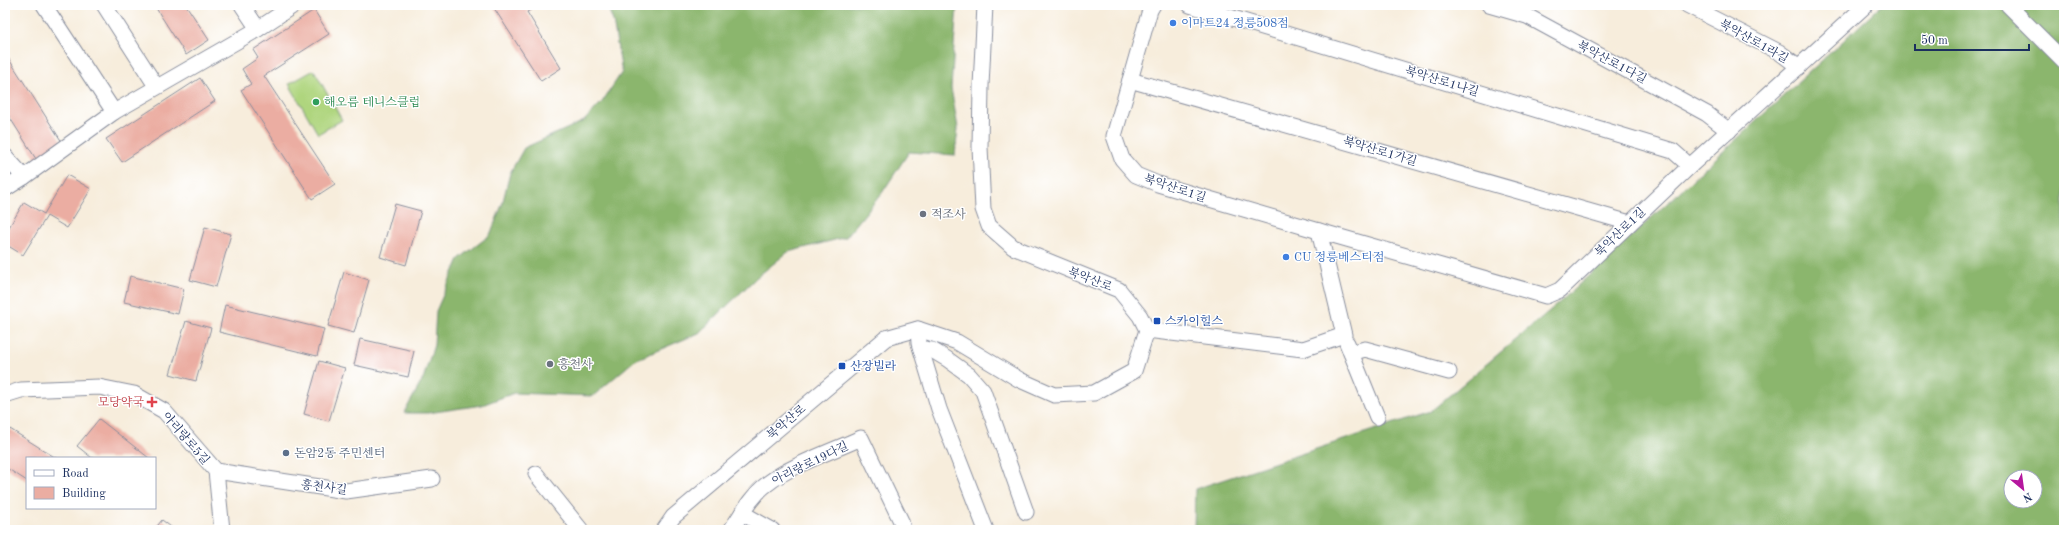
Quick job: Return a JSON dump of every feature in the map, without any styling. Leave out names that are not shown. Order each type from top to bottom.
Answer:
[{"type":"street","points":[[44,5],[114,112]]},
{"type":"street","points":[[104,5],[156,86]]},
{"type":"street","points":[[242,5],[258,29]]},
{"type":"street","points":[[5,190],[114,112],[156,86],[258,29],[294,5]]},
{"type":"street","name":"북악산로","points":[[985,5],[980,147],[983,209],[989,226],[1013,247],[1119,290],[1140,316],[1147,330]]},
{"type":"street","name":"북악산로1길","points":[[1153,5],[1114,136],[1122,159],[1136,175],[1158,184],[1546,296],[1560,290],[1690,166],[1866,5]]},
{"type":"street","name":"북악산로1나길","points":[[1190,5],[1673,151],[1690,166]]},
{"type":"street","name":"북악산로1다길","points":[[1489,5],[1527,16],[1707,114],[1729,131]]},
{"type":"street","name":"북악산로1라길","points":[[1687,5],[1779,52],[1799,67]]},
{"type":"street","points":[[2008,5],[2064,61]]},
{"type":"street","name":"북악산로1가길","points":[[1130,80],[1630,223]]},
{"type":"street","points":[[5,156],[24,177]]},
{"type":"street","points":[[1319,231],[1344,335],[1377,417]]},
{"type":"street","points":[[986,530],[979,516],[939,409],[921,349],[918,329],[957,342],[1020,380],[1054,396],[1094,393],[1134,371],[1147,330],[1303,349],[1344,335]]},
{"type":"street","name":"북악산로","points":[[664,530],[672,517],[886,338],[918,329]]},
{"type":"street","points":[[921,349],[932,350],[947,359],[969,375],[983,391],[1026,512]]},
{"type":"street","points":[[1351,353],[1365,349],[1448,372]]},
{"type":"street","name":"아리랑로5길","points":[[5,395],[21,390],[99,387],[134,394],[164,411],[216,472],[222,530]]},
{"type":"street","name":"아리랑로19다길","points":[[731,530],[742,513],[766,484],[782,474],[861,438],[901,520],[903,530]]},
{"type":"street","name":"흥천사길","points":[[216,472],[346,491],[432,479]]},
{"type":"street","points":[[536,474],[581,530]]},
{"type":"street","points":[[742,513],[772,530]]},
{"type":"green space","points":[[607,5],[957,5],[951,88],[958,128],[955,155],[909,152],[882,193],[846,237],[788,252],[757,277],[699,333],[635,360],[593,396],[514,393],[482,405],[428,413],[404,413],[423,379],[434,345],[436,311],[459,259],[490,235],[502,205],[510,173],[524,148],[584,121],[602,102],[622,72],[613,21]]},
{"type":"green space","points":[[1882,5],[2064,5],[2064,530],[1194,530],[1195,489],[1431,411],[1561,301]]},
{"type":"green space","name":"해오름 테니스클럽","points":[[314,70],[342,120],[318,134],[289,84]]},
{"type":"building","points":[[154,5],[186,5],[209,40],[186,55]]},
{"type":"building","points":[[492,5],[530,5],[532,9],[527,12],[561,68],[541,81]]},
{"type":"building","points":[[314,10],[329,34],[264,76],[335,184],[312,199],[241,90],[251,84],[242,69],[258,58],[253,50]]},
{"type":"building","points":[[5,53],[62,142],[36,159],[5,110]]},
{"type":"building","points":[[200,78],[215,101],[122,162],[106,139]]},
{"type":"building","points":[[67,175],[91,189],[67,228],[47,216],[23,255],[5,244],[5,234],[24,202],[44,214]]},
{"type":"building","points":[[395,204],[421,211],[406,265],[380,257]]},
{"type":"building","points":[[205,227],[231,234],[216,287],[190,280]]},
{"type":"building","points":[[344,272],[369,280],[354,333],[328,326]]},
{"type":"building","points":[[130,276],[184,289],[178,314],[124,302]]},
{"type":"building","points":[[225,305],[324,329],[317,356],[219,332]]},
{"type":"building","points":[[186,321],[211,328],[196,381],[170,374]]},
{"type":"building","points":[[360,339],[414,351],[408,377],[354,365]]},
{"type":"building","points":[[319,361],[345,368],[329,421],[304,414]]},
{"type":"building","points":[[99,419],[148,457],[91,457],[77,446]]},
{"type":"building","points":[[10,429],[54,457],[26,457],[26,480],[5,467],[5,437]]},
{"type":"building","points":[[162,520],[175,530],[154,530]]},
{"type":"place","name":"이마트24 정릉508점","points":[[1173,23]]},
{"type":"place","name":"해오름 테니스클럽","points":[[316,102]]},
{"type":"place","name":"적조사","points":[[923,214]]},
{"type":"place","name":"CU 정릉베스티점","points":[[1286,257]]},
{"type":"place","name":"스카이힐스","points":[[1157,321]]},
{"type":"place","name":"흥천사","points":[[550,364]]},
{"type":"place","name":"산장빌라","points":[[842,366]]},
{"type":"place","name":"모당약국","points":[[152,402]]},
{"type":"place","name":"돈암2동 주민센터","points":[[286,453]]}]
